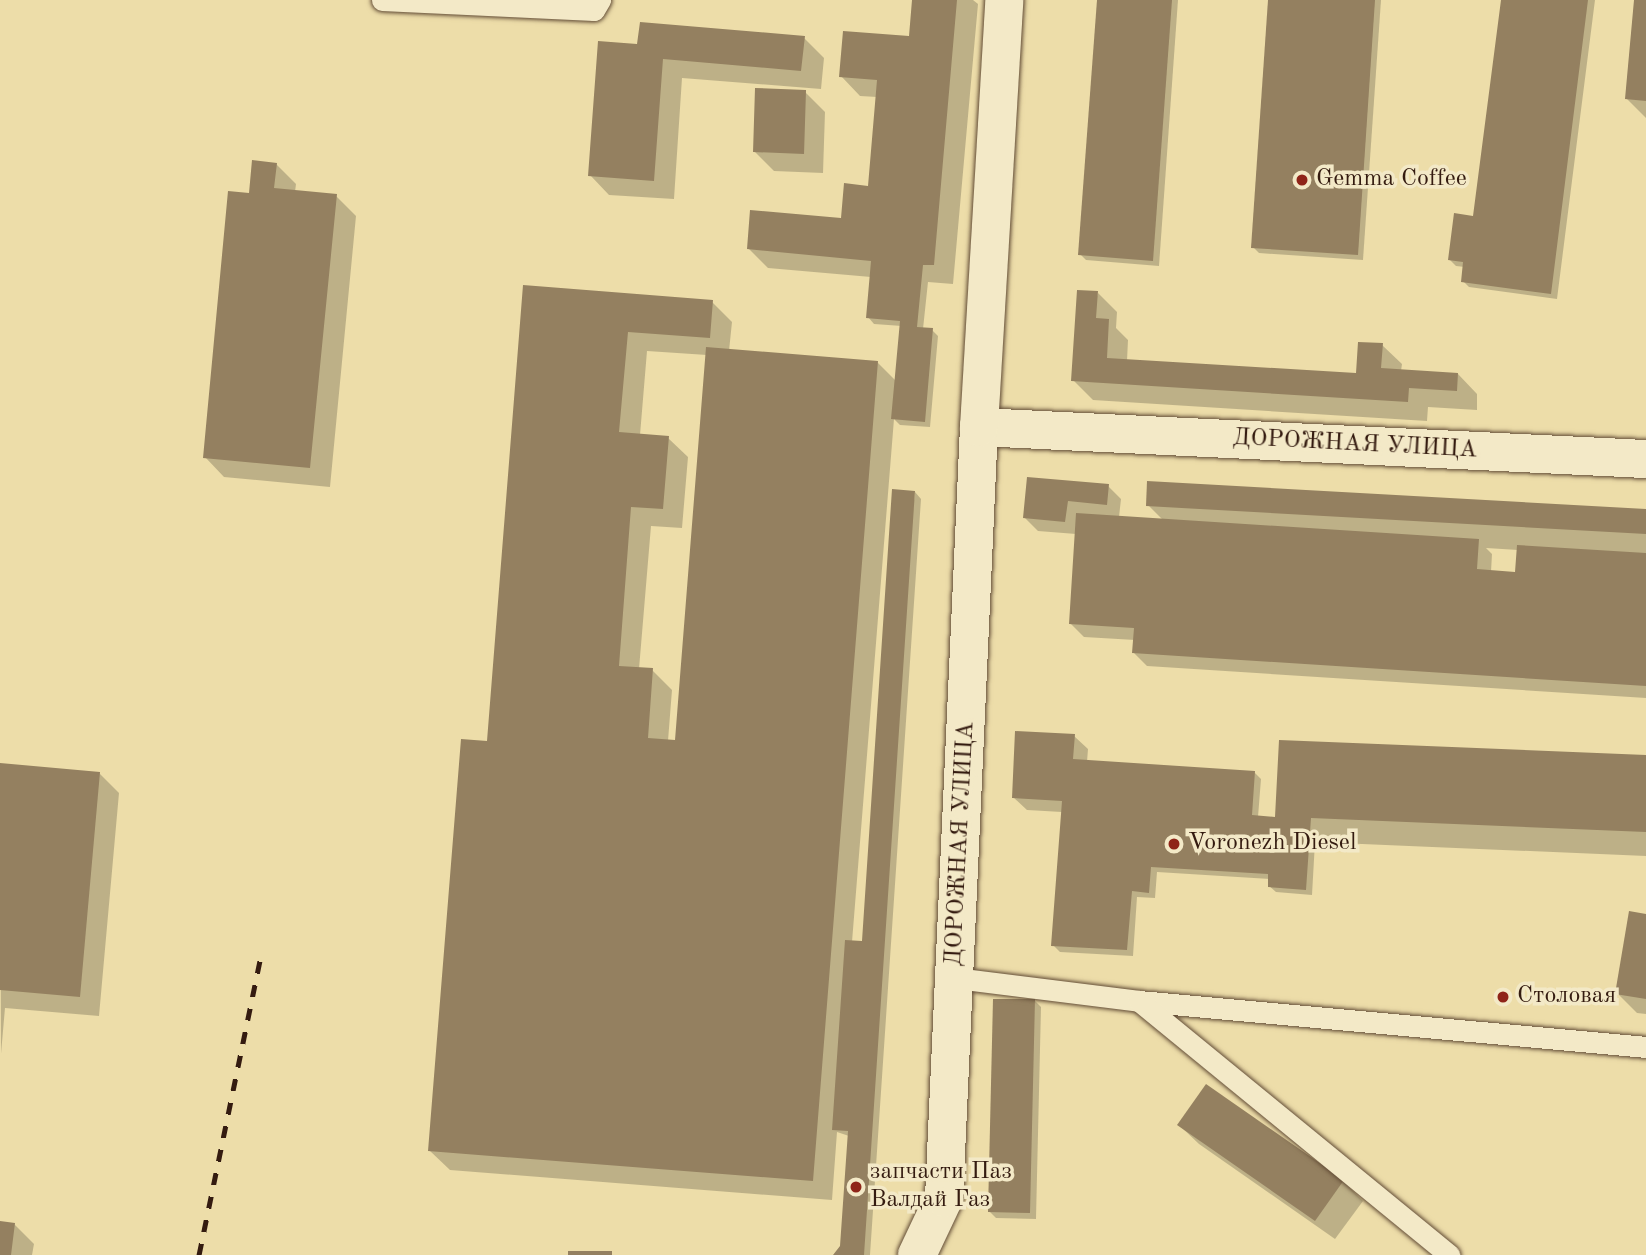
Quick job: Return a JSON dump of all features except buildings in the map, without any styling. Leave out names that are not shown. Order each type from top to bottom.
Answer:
[{"type":"street","name":"ДОРОЖНАЯ УЛИЦА","points":[[916,1255],[944,1198],[979,426],[1004,0]]},
{"type":"street","name":"ДОРОЖНАЯ УЛИЦА","points":[[979,426],[1646,459]]},
{"type":"lane","points":[[383,0],[594,9],[600,0]]},
{"type":"lane","points":[[955,978],[1139,1001],[1646,1047]]},
{"type":"lane","points":[[1139,1001],[1449,1255]]},
{"type":"railway","points":[[199,1255],[262,950]]},
{"type":"place","name":"Gemma Coffee","points":[[1302,180]]},
{"type":"place","name":"Voronezh Diesel","points":[[1174,844]]},
{"type":"place","name":"Столовая","points":[[1503,997]]},
{"type":"place","name":"запчасти Паз Валдай Газ","points":[[856,1187]]}]
